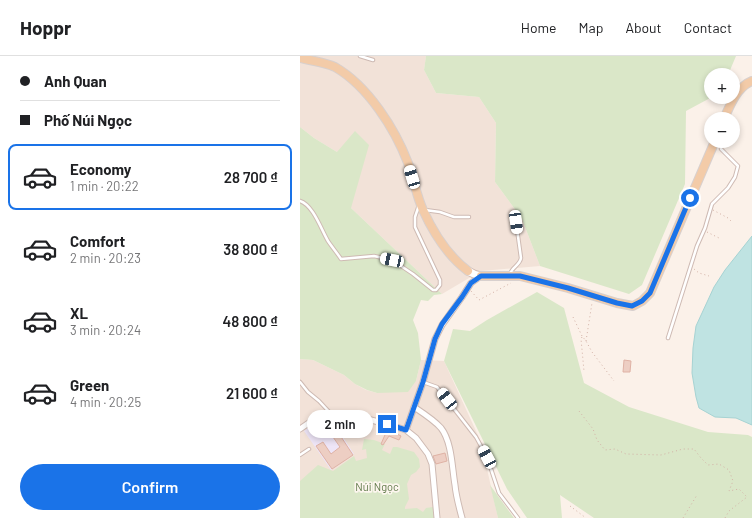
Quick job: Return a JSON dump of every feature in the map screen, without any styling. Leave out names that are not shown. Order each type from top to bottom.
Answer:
[{"type":"main road","points":[[300,58],[314,58],[334,67],[364,90],[389,123],[400,142],[409,165],[421,205],[433,230],[445,248],[462,266],[468,271],[481,276],[510,280],[520,276],[632,306],[642,301],[650,293],[712,148]]},
{"type":"main road","points":[[728,112],[733,98],[747,83],[752,81]]},
{"type":"street","points":[[468,271],[470,276],[470,285]]},
{"type":"street","points":[[406,430],[423,382],[435,339],[442,324],[470,285],[481,276]]},
{"type":"street","points":[[414,407],[441,428],[446,437],[450,447],[455,487],[462,518]]},
{"type":"street","points":[[300,429],[310,422],[333,416],[362,418],[406,430],[420,442],[428,454],[432,464],[437,518]]},
{"type":"lane","points":[[360,56],[373,60]]},
{"type":"lane","points":[[668,338],[712,204],[728,188],[735,177],[738,166],[721,148]]},
{"type":"lane","points":[[300,201],[305,202],[313,213],[328,241],[341,258],[374,256],[392,260],[433,290],[436,290],[440,285],[440,280],[415,227],[416,210],[421,205],[454,217],[470,217]]},
{"type":"lane","points":[[510,280],[511,270],[520,263],[521,258],[516,222]]},
{"type":"lane","points":[[300,382],[308,392],[333,416]]},
{"type":"lane","points":[[423,382],[437,387],[476,437],[487,457],[500,493],[518,518]]},
{"type":"lane","points":[[300,455],[309,449]]},
{"type":"path","points":[[713,210],[731,221]]},
{"type":"path","points":[[704,231],[719,238]]},
{"type":"path","points":[[691,266],[699,273],[710,276]]},
{"type":"path","points":[[470,285],[478,300],[510,280]]},
{"type":"path","points":[[586,340],[593,296]]},
{"type":"path","points":[[573,317],[592,352],[614,381]]},
{"type":"path","points":[[582,336],[587,335]]},
{"type":"path","points":[[582,336],[584,371]]},
{"type":"path","points":[[579,411],[593,429],[597,440],[605,450],[615,449],[626,454],[660,455],[683,449],[694,449],[708,465],[719,464],[729,470],[733,481],[729,491],[739,488],[747,497],[729,511],[725,518]]},
{"type":"path","points":[[683,518],[698,495]]},
{"type":"path","points":[[570,506],[586,518]]},
{"type":"shaded area","points":[[300,56],[426,56],[424,70],[436,93],[479,97],[496,123],[495,182],[522,219],[540,266],[481,271],[442,294],[351,208],[337,152],[314,138],[300,127]]},
{"type":"shaded area","points":[[300,359],[313,360],[344,375],[355,384],[366,390],[377,393],[416,381],[421,360],[444,361],[481,442],[498,518],[300,518]]},
{"type":"shaded area","points":[[331,419],[354,454],[331,470],[304,431],[312,425]]},
{"type":"green space","points":[[426,56],[736,56],[731,68],[704,68],[704,101],[686,111],[685,184],[642,285],[629,294],[540,266],[522,219],[495,182],[496,123],[479,97],[436,93],[424,70]]},
{"type":"green space","points":[[300,127],[314,138],[337,152],[355,131],[369,145],[351,208],[442,294],[434,295],[428,301],[421,300],[413,320],[418,333],[421,360],[416,381],[408,392],[377,393],[367,390],[355,384],[344,375],[313,360],[300,359]]},
{"type":"green space","points":[[537,292],[564,308],[584,383],[629,407],[708,432],[748,435],[752,437],[752,518],[594,518],[560,495],[562,518],[527,518],[507,489],[444,361],[453,329],[470,331]]},
{"type":"green space","name":"Núi Ngọc","points":[[364,439],[374,440],[385,444],[382,450],[390,454],[393,447],[414,452],[419,459],[420,467],[411,475],[407,484],[409,499],[405,509],[417,508],[423,512],[426,508],[433,507],[435,511],[435,518],[300,518],[300,481],[318,465],[333,471],[354,456],[356,461],[367,458],[366,449],[362,450]]},
{"type":"green space","points":[[490,485],[514,518],[498,518]]},
{"type":"water","points":[[752,236],[752,425],[736,418],[715,417],[699,408],[692,373],[696,326],[714,287],[725,270]]},
{"type":"building","points":[[624,360],[631,361],[630,372],[623,372]]},
{"type":"building","points":[[332,423],[353,455],[332,469],[316,446],[323,442],[331,454],[340,447],[326,427]]},
{"type":"building","points":[[388,428],[401,436],[399,440],[389,436],[383,445],[381,444]]},
{"type":"building","points":[[445,453],[447,461],[436,464],[433,456]]},
{"type":"route","points":[[387,424],[406,430],[423,382],[435,339],[442,324],[471,283],[481,276],[520,276],[632,306],[642,301],[650,293],[690,198]]}]
